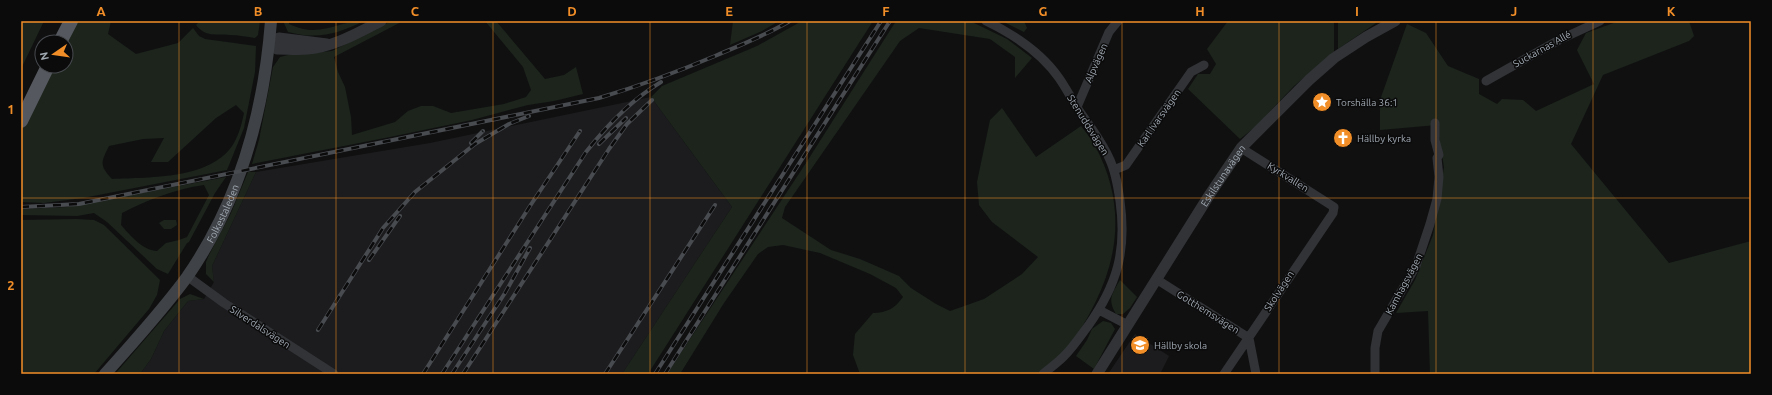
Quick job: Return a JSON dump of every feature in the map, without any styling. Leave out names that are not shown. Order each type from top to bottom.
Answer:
[{"type":"highway","points":[[54,34],[60,21]]},
{"type":"highway","points":[[64,34],[70,21]]},
{"type":"highway","points":[[21,100],[34,74]]},
{"type":"highway","points":[[21,121],[44,74]]},
{"type":"main road","name":"Folkestaleden","points":[[105,374],[161,311],[187,276],[212,233],[241,170],[256,124],[263,91],[270,43],[271,21]]},
{"type":"street","points":[[270,43],[278,38],[327,44],[344,39],[381,21]]},
{"type":"street","name":"Stenuddsvägen","points":[[986,21],[1011,34],[1040,56],[1058,77],[1106,150],[1114,170],[1123,224],[1123,237],[1118,268],[1099,310],[1073,346],[1059,361],[1043,374]]},
{"type":"street","name":"Alpvägen","points":[[1077,107],[1109,32],[1118,21]]},
{"type":"street","name":"Eskilstunavägen","points":[[1097,374],[1210,194],[1241,148],[1309,80],[1334,58],[1366,37],[1395,21]]},
{"type":"street","name":"Suckarnas Allé","points":[[1486,81],[1559,40],[1600,21]]},
{"type":"street","name":"Karl Ivarsvägen","points":[[1114,170],[1126,165],[1191,72],[1204,66]]},
{"type":"street","name":"Kamhagsvägen","points":[[1375,374],[1375,348],[1378,331],[1416,266],[1424,245],[1437,199],[1439,155],[1435,140],[1435,123]]},
{"type":"street","name":"Kyrkvallen","points":[[1241,148],[1334,207]]},
{"type":"street","name":"Skolvägen","points":[[1224,374],[1333,212],[1334,207]]},
{"type":"street","name":"Silverdalsvägen","points":[[187,276],[224,303],[334,374]]},
{"type":"street","name":"Gotthemsvägen","points":[[1156,279],[1249,338],[1256,374]]},
{"type":"street","points":[[1099,310],[1128,325]]},
{"type":"shaded area","points":[[21,21],[44,21],[38,34],[34,34],[34,42],[21,69]]},
{"type":"shaded area","points":[[75,21],[111,21],[108,34],[136,54],[178,43],[193,28],[199,36],[205,39],[256,46],[255,72],[244,128],[227,170],[83,198],[44,203],[21,202],[21,129],[49,74],[74,74],[74,34],[69,34]],"holes":[[[236,105],[244,113],[236,139],[227,152],[214,162],[198,169],[181,174],[145,178],[112,179],[103,167],[104,156],[109,146],[143,139],[164,138],[151,162],[168,162],[216,118]]]},
{"type":"shaded area","points":[[200,21],[260,21],[258,35],[255,38],[207,33],[199,29],[196,25]]},
{"type":"shaded area","points":[[283,21],[289,21],[289,24],[300,28],[319,30],[364,21],[336,32],[309,35],[288,32]]},
{"type":"shaded area","points":[[391,21],[403,21],[334,57],[338,72],[345,87],[351,117],[352,135],[395,122],[408,111],[421,106],[433,106],[451,113],[504,104],[526,97],[531,90],[523,67],[485,21],[496,21],[545,79],[564,75],[576,67],[583,94],[528,105],[472,120],[252,164],[259,140],[273,67],[280,57],[332,51]]},
{"type":"shaded area","points":[[733,21],[779,21],[762,31],[730,45]]},
{"type":"shaded area","points":[[802,21],[873,21],[648,374],[622,374],[732,207],[651,97],[662,86],[757,46]]},
{"type":"shaded area","points":[[896,21],[970,21],[1007,39],[1032,58],[1015,78],[1015,57],[990,39],[919,28],[900,41],[785,207],[782,218],[831,250],[860,259],[899,276],[911,288],[950,311],[984,299],[1022,274],[1038,257],[992,222],[979,205],[977,182],[990,120],[1002,108],[1036,157],[1081,126],[1093,143],[1104,165],[1114,204],[1115,224],[1114,243],[1104,282],[1096,301],[1079,331],[1064,352],[1037,374],[860,374],[853,355],[855,334],[873,313],[890,309],[903,297],[896,288],[870,274],[820,253],[783,245],[768,247],[758,254],[724,303],[680,374],[667,374],[806,163]]},
{"type":"shaded area","points":[[1002,21],[1024,21],[1027,28],[1024,32]]},
{"type":"shaded area","points":[[1228,21],[1334,21],[1334,52],[1294,86],[1255,127],[1240,139],[1188,89],[1198,74],[1210,74],[1216,64],[1207,49]]},
{"type":"shaded area","points":[[1338,21],[1379,21],[1338,49]]},
{"type":"shaded area","points":[[1619,21],[1689,21],[1694,36],[1689,41],[1603,75],[1571,144],[1669,263],[1751,241],[1751,374],[1430,374],[1428,311],[1396,313],[1415,280],[1433,235],[1444,167],[1437,125],[1380,130],[1380,100],[1407,24],[1426,33],[1448,66],[1479,79],[1479,94],[1497,104],[1502,99],[1523,100],[1536,111],[1594,84],[1577,50],[1586,33]]},
{"type":"shaded area","points":[[651,97],[732,207],[622,374],[140,374],[151,359],[164,331],[188,301],[204,299],[214,282],[212,266],[256,172],[430,143]]},
{"type":"shaded area","points":[[248,172],[256,172],[212,266],[214,282],[206,274],[206,262],[231,213]]},
{"type":"shaded area","points":[[226,177],[215,193],[189,242],[168,274],[157,269],[107,222],[94,213],[77,216],[21,215],[21,209],[67,207]],"holes":[[[204,185],[209,195],[187,237],[166,243],[157,251],[146,248],[133,238],[121,225],[122,213],[141,204],[182,189]]]},
{"type":"shaded area","points":[[21,220],[94,220],[104,225],[160,280],[157,295],[149,309],[94,374],[21,374]]},
{"type":"shaded area","points":[[164,220],[176,220],[177,225],[171,229],[164,229],[159,223]]},
{"type":"shaded area","points":[[1120,280],[1137,297],[1130,308],[1123,314],[1116,314],[1111,300]]},
{"type":"shaded area","points":[[190,294],[204,299],[188,301],[164,331],[151,359],[140,374],[115,374],[180,299]]},
{"type":"shaded area","points":[[1103,321],[1111,323],[1115,329],[1094,369],[1076,356],[1087,340],[1092,329]]},
{"type":"shaded area","name":"Hällby skola","points":[[1135,334],[1169,356],[1160,374],[1108,374]]},
{"type":"railway","points":[[21,207],[79,204],[599,98],[643,84],[701,62],[753,40],[790,21]]},
{"type":"railway","points":[[655,374],[881,21]]},
{"type":"railway","points":[[665,374],[890,21]]},
{"type":"railway","points":[[442,374],[586,152],[620,113],[661,82]]},
{"type":"railway","points":[[463,374],[609,149],[627,124],[652,100]]},
{"type":"railway","points":[[318,330],[383,228],[415,192],[475,144],[509,124],[529,116]]},
{"type":"railway","points":[[599,144],[626,118]]},
{"type":"railway","points":[[471,143],[483,131]]},
{"type":"railway","points":[[423,374],[530,206],[580,131]]},
{"type":"railway","points":[[605,374],[715,205]]},
{"type":"railway","points":[[369,260],[400,216]]},
{"type":"railway","points":[[452,374],[505,293],[530,248]]},
{"type":"place","name":"Torshälla 36:1","points":[[1322,102]]},
{"type":"place","name":"Hällby kyrka","points":[[1343,138]]},
{"type":"place","name":"Hällby skola","points":[[1140,345]]}]
